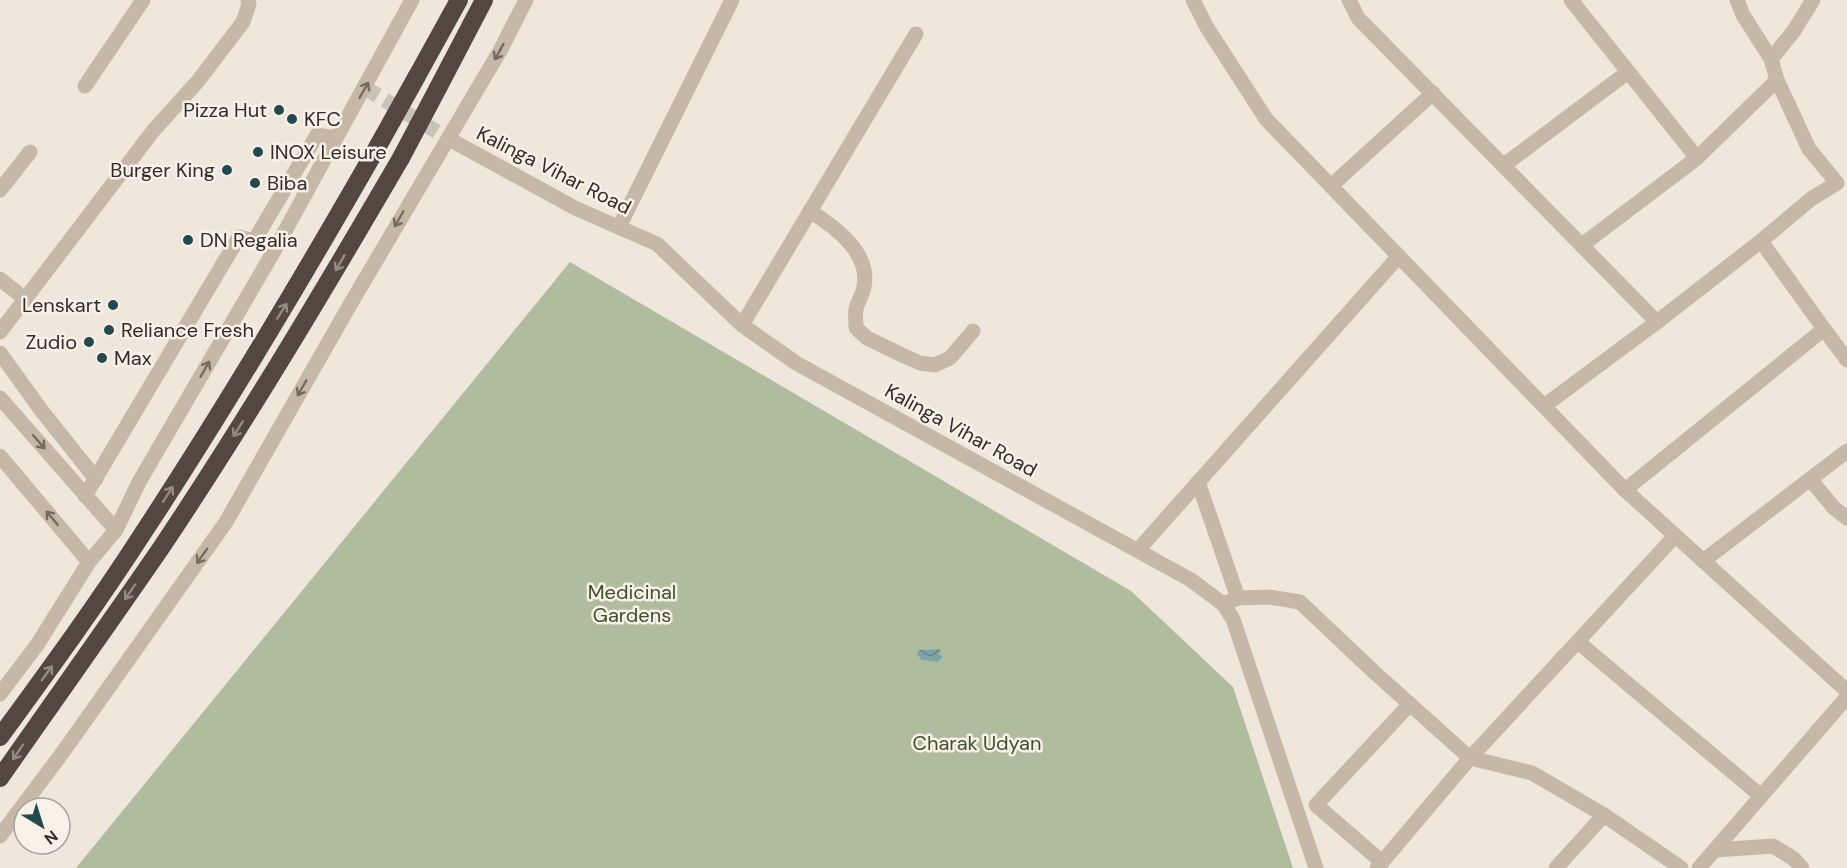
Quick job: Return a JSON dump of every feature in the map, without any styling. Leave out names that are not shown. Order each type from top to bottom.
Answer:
[{"type":"highway","points":[[0,737],[76,633],[149,525],[298,285],[459,0]]},
{"type":"highway","points":[[0,778],[162,546],[318,300],[401,158],[484,0]]},
{"type":"street","points":[[85,86],[143,0]]},
{"type":"street","points":[[0,332],[153,131],[198,81],[243,22],[249,4],[248,0]]},
{"type":"street","points":[[0,694],[37,645],[89,562],[116,530],[139,482],[274,251],[412,0]]},
{"type":"street","points":[[0,836],[63,752],[226,522],[357,292],[501,49],[526,0]]},
{"type":"street","points":[[619,227],[732,0]]},
{"type":"street","points":[[1193,0],[1206,26],[1266,118],[1625,490],[1847,691]]},
{"type":"street","points":[[1348,0],[1358,18],[1657,322]]},
{"type":"street","points":[[1571,0],[1697,158]]},
{"type":"street","points":[[1544,406],[1657,322],[1811,199],[1842,180],[1809,149],[1777,80],[1771,59],[1743,15],[1737,0]]},
{"type":"street","points":[[1771,59],[1793,32],[1813,0]]},
{"type":"street","points":[[742,325],[916,34]]},
{"type":"street","points":[[1504,165],[1629,72]]},
{"type":"street","points":[[1582,245],[1697,158],[1777,80]]},
{"type":"street","points":[[1332,186],[1433,93]]},
{"type":"street","points":[[85,496],[238,237],[254,241],[317,135],[336,138]]},
{"type":"street","name":"Kalinga Vihar Road","points":[[449,139],[575,208],[657,244],[742,325],[796,363],[1191,579],[1222,604],[1233,619],[1316,868]]},
{"type":"street","points":[[0,190],[30,152]]},
{"type":"street","points":[[810,211],[828,223],[848,242],[862,260],[866,275],[856,309],[856,328],[867,338],[920,363],[935,365],[950,358],[973,331]]},
{"type":"street","points":[[1761,241],[1847,360]]},
{"type":"street","points":[[1138,550],[1399,256]]},
{"type":"street","points":[[0,279],[25,299]]},
{"type":"street","points":[[1625,490],[1824,329]]},
{"type":"street","points":[[0,353],[40,410],[96,479]]},
{"type":"street","points":[[0,398],[116,530]]},
{"type":"street","points":[[1703,561],[1847,451]]},
{"type":"street","points":[[0,456],[89,562]]},
{"type":"street","points":[[1810,479],[1834,508],[1847,518]]},
{"type":"street","points":[[1198,482],[1238,598]]},
{"type":"street","points":[[1410,704],[1316,805],[1380,865],[1470,758],[1676,536]]},
{"type":"street","points":[[1222,604],[1238,598],[1269,597],[1300,602],[1470,758],[1532,773],[1604,815],[1681,868]]},
{"type":"street","points":[[1578,642],[1761,796]]},
{"type":"street","points":[[1699,868],[1847,697]]},
{"type":"street","points":[[1556,868],[1604,815]]},
{"type":"street","points":[[1715,850],[1773,846],[1794,859],[1802,868]]},
{"type":"green space","name":"Medicinal Gardens","points":[[570,262],[1131,591],[1233,687],[1293,868],[76,868]]},
{"type":"water","points":[[940,649],[939,655],[943,656],[938,662],[922,660],[917,654],[919,650]]},
{"type":"tunnel","points":[[365,88],[449,139]]},
{"type":"place","name":"Pizza Hut","points":[[279,110]]},
{"type":"place","name":"KFC","points":[[292,119]]},
{"type":"place","name":"INOX Leisure","points":[[258,152]]},
{"type":"place","name":"Burger King","points":[[227,170]]},
{"type":"place","name":"Biba","points":[[255,183]]},
{"type":"place","name":"DN Regalia","points":[[188,240]]},
{"type":"place","name":"Lenskart","points":[[113,305]]},
{"type":"place","name":"Reliance Fresh","points":[[109,330]]},
{"type":"place","name":"Zudio","points":[[89,342]]},
{"type":"place","name":"Max","points":[[102,358]]},
{"type":"park label","name":"Charak Udyan","points":[[977,743]]}]
